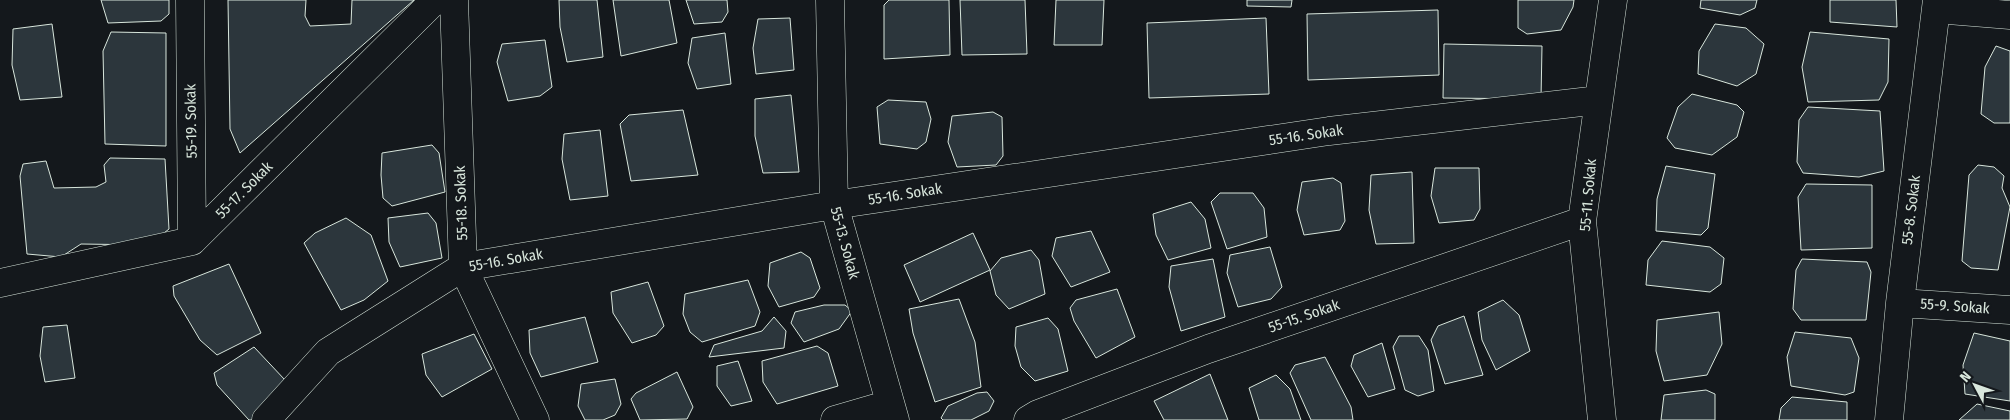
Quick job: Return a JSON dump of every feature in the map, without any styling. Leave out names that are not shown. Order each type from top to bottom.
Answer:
[{"type":"street","name":"55-19. Sokak","points":[[190,0],[192,241]]},
{"type":"street","name":"55-17. Sokak","points":[[192,241],[435,0]]},
{"type":"street","name":"55-18. Sokak","points":[[454,0],[463,267],[535,420]]},
{"type":"street","name":"55-13. Sokak","points":[[830,0],[834,205],[893,412]]},
{"type":"street","name":"55-11. Sokak","points":[[1602,420],[1582,221],[1613,0]]},
{"type":"street","points":[[1936,5],[2010,15]]},
{"type":"street","name":"55-8. Sokak","points":[[1889,420],[1900,303],[1936,5]]},
{"type":"street","name":"55-16. Sokak","points":[[266,420],[328,352],[463,267],[834,205],[1329,131],[1598,100]]},
{"type":"street","name":"55-15. Sokak","points":[[1028,420],[1038,414],[1208,349],[1582,221]]},
{"type":"street","points":[[0,283],[192,241]]},
{"type":"street","name":"55-9. Sokak","points":[[1900,303],[2010,310]]},
{"type":"street","points":[[834,420],[893,412]]},
{"type":"building","points":[[101,0],[169,0],[169,14],[161,21],[108,23]]},
{"type":"building","points":[[228,0],[306,0],[305,16],[310,26],[351,24],[352,0],[414,0],[240,153],[230,129]]},
{"type":"building","points":[[559,0],[597,0],[603,57],[567,62],[560,27]]},
{"type":"building","points":[[613,0],[669,0],[677,43],[621,56]]},
{"type":"building","points":[[686,0],[727,0],[728,12],[722,22],[694,24]]},
{"type":"building","points":[[889,0],[949,0],[950,55],[884,59],[884,5]]},
{"type":"building","points":[[960,0],[1025,0],[1027,54],[962,55]]},
{"type":"building","points":[[1056,0],[1104,0],[1102,45],[1054,45]]},
{"type":"building","points":[[1247,0],[1292,0],[1291,7],[1247,6]]},
{"type":"building","points":[[1518,0],[1574,0],[1573,7],[1561,30],[1527,34],[1518,28]]},
{"type":"building","points":[[1701,0],[1757,0],[1755,8],[1740,15],[1700,8]]},
{"type":"building","points":[[1830,0],[1896,0],[1897,27],[1830,22]]},
{"type":"building","points":[[1438,10],[1439,75],[1308,80],[1307,14]]},
{"type":"building","points":[[790,18],[794,70],[756,74],[753,48],[758,19]]},
{"type":"building","points":[[1266,18],[1269,94],[1149,98],[1147,23]]},
{"type":"building","points":[[52,24],[62,97],[20,100],[12,65],[13,29]]},
{"type":"building","points":[[1715,24],[1746,28],[1764,44],[1756,74],[1737,86],[1698,74],[1699,51]]},
{"type":"building","points":[[111,32],[166,33],[166,146],[105,144],[103,51]]},
{"type":"building","points":[[1810,32],[1889,39],[1888,82],[1879,100],[1808,102],[1802,67]]},
{"type":"building","points":[[725,33],[731,84],[697,89],[688,63],[692,38]]},
{"type":"building","points":[[545,40],[552,87],[540,96],[508,101],[497,62],[502,44]]},
{"type":"building","points":[[1444,44],[1542,46],[1541,99],[1443,98]]},
{"type":"building","points":[[1996,46],[2010,51],[2010,123],[1994,123],[1981,114],[1985,67]]},
{"type":"building","points":[[1692,94],[1737,105],[1744,112],[1737,137],[1712,155],[1675,148],[1667,138],[1678,107]]},
{"type":"building","points":[[791,95],[799,172],[763,173],[755,136],[755,99]]},
{"type":"building","points":[[888,100],[926,102],[931,119],[926,142],[917,149],[880,144],[877,107]]},
{"type":"building","points":[[1808,107],[1880,111],[1884,171],[1859,177],[1803,173],[1797,162],[1799,120]]},
{"type":"building","points":[[683,110],[698,175],[631,181],[620,124],[629,115]]},
{"type":"building","points":[[993,112],[1002,117],[1003,156],[996,165],[957,167],[948,142],[952,116]]},
{"type":"building","points":[[600,130],[608,196],[570,200],[562,159],[564,134]]},
{"type":"building","points":[[432,145],[439,153],[445,192],[392,206],[383,198],[382,153]]},
{"type":"building","points":[[110,158],[165,159],[169,229],[149,245],[81,244],[61,257],[27,254],[20,176],[23,164],[46,161],[54,188],[96,187],[106,182],[104,165]]},
{"type":"building","points":[[1978,165],[1994,167],[2004,176],[2002,188],[2010,207],[1998,270],[1971,268],[1962,261],[1969,175]]},
{"type":"building","points":[[1666,166],[1715,174],[1708,228],[1701,235],[1656,231],[1657,199]]},
{"type":"building","points":[[1435,168],[1479,168],[1480,209],[1474,220],[1439,223],[1431,196]]},
{"type":"building","points":[[1412,172],[1414,243],[1376,244],[1369,210],[1371,175]]},
{"type":"building","points":[[1333,178],[1341,183],[1345,221],[1340,230],[1304,235],[1297,210],[1302,182]]},
{"type":"building","points":[[1806,184],[1872,185],[1872,248],[1801,250],[1798,197]]},
{"type":"building","points":[[1220,193],[1253,193],[1264,208],[1267,237],[1227,249],[1211,202]]},
{"type":"building","points":[[1191,202],[1205,219],[1211,248],[1168,260],[1156,235],[1153,214]]},
{"type":"building","points":[[428,213],[436,223],[442,258],[400,267],[389,242],[388,218]]},
{"type":"building","points":[[346,218],[371,235],[388,281],[364,300],[341,310],[304,243],[315,233]]},
{"type":"building","points":[[1091,231],[1110,272],[1071,287],[1052,256],[1056,238]]},
{"type":"building","points":[[973,233],[990,270],[920,302],[904,265]]},
{"type":"building","points":[[1662,241],[1710,247],[1724,258],[1721,284],[1710,292],[1646,285],[1648,260]]},
{"type":"building","points":[[1270,247],[1282,287],[1271,299],[1238,307],[1227,273],[1230,255]]},
{"type":"building","points":[[1031,250],[1039,260],[1045,294],[1009,309],[996,295],[990,271],[1001,258]]},
{"type":"building","points":[[801,252],[810,258],[820,288],[814,297],[779,307],[768,286],[770,263]]},
{"type":"building","points":[[1213,259],[1225,317],[1181,331],[1169,287],[1171,266]]},
{"type":"building","points":[[1802,259],[1867,262],[1871,272],[1866,320],[1801,320],[1793,309],[1796,270]]},
{"type":"building","points":[[229,264],[261,333],[217,355],[200,340],[174,296],[173,286]]},
{"type":"building","points":[[748,280],[760,312],[755,326],[702,342],[690,332],[683,314],[685,294]]},
{"type":"building","points":[[648,282],[664,326],[656,335],[632,343],[613,313],[611,292]]},
{"type":"building","points":[[1117,289],[1135,337],[1096,358],[1074,321],[1070,308],[1076,300]]},
{"type":"building","points":[[959,299],[975,342],[981,387],[935,402],[913,333],[909,309]]},
{"type":"building","points":[[1503,300],[1519,315],[1530,351],[1496,370],[1482,340],[1478,312]]},
{"type":"building","points":[[824,305],[845,305],[852,311],[839,329],[804,342],[791,323],[795,312]]},
{"type":"building","points":[[1719,312],[1722,344],[1707,375],[1664,381],[1656,351],[1657,320]]},
{"type":"building","points":[[1464,316],[1483,375],[1445,384],[1431,340],[1438,326]]},
{"type":"building","points":[[585,317],[598,362],[541,377],[530,353],[529,330]]},
{"type":"building","points":[[774,317],[786,331],[784,348],[709,357],[714,345],[762,331]]},
{"type":"building","points":[[1048,318],[1058,329],[1068,371],[1035,381],[1021,367],[1015,346],[1016,327]]},
{"type":"building","points":[[67,325],[75,378],[45,382],[40,356],[43,327]]},
{"type":"building","points":[[1795,332],[1851,338],[1859,358],[1854,392],[1845,395],[1791,386],[1787,357]]},
{"type":"building","points":[[1974,333],[2010,341],[2010,401],[1965,394],[1963,365]]},
{"type":"building","points":[[474,334],[492,369],[442,397],[426,375],[422,354]]},
{"type":"building","points":[[1399,336],[1419,336],[1428,350],[1434,391],[1418,396],[1405,390],[1393,347]]},
{"type":"building","points":[[1382,343],[1395,389],[1368,397],[1351,366],[1354,355]]},
{"type":"building","points":[[817,346],[828,353],[838,386],[777,404],[763,382],[762,361]]},
{"type":"building","points":[[254,347],[285,380],[257,420],[249,420],[217,385],[214,373]]},
{"type":"building","points":[[1325,357],[1351,407],[1353,420],[1311,420],[1290,373],[1295,365]]},
{"type":"building","points":[[738,361],[752,401],[731,406],[717,386],[717,366]]},
{"type":"building","points":[[677,372],[693,407],[687,419],[640,420],[631,399],[636,393]]},
{"type":"building","points":[[1210,374],[1228,420],[1164,420],[1154,401]]},
{"type":"building","points":[[1276,375],[1290,389],[1301,420],[1259,420],[1249,388]]},
{"type":"building","points":[[615,379],[621,404],[615,415],[603,420],[585,420],[578,406],[581,384]]},
{"type":"building","points":[[1706,390],[1715,394],[1715,420],[1661,420],[1664,395]]},
{"type":"building","points":[[987,392],[994,401],[989,411],[971,420],[943,420],[941,418],[948,406],[977,393]]},
{"type":"building","points":[[1792,397],[1847,402],[1847,420],[1779,420],[1781,408]]},
{"type":"building","points":[[1977,404],[2010,411],[2010,420],[1959,420]]}]
